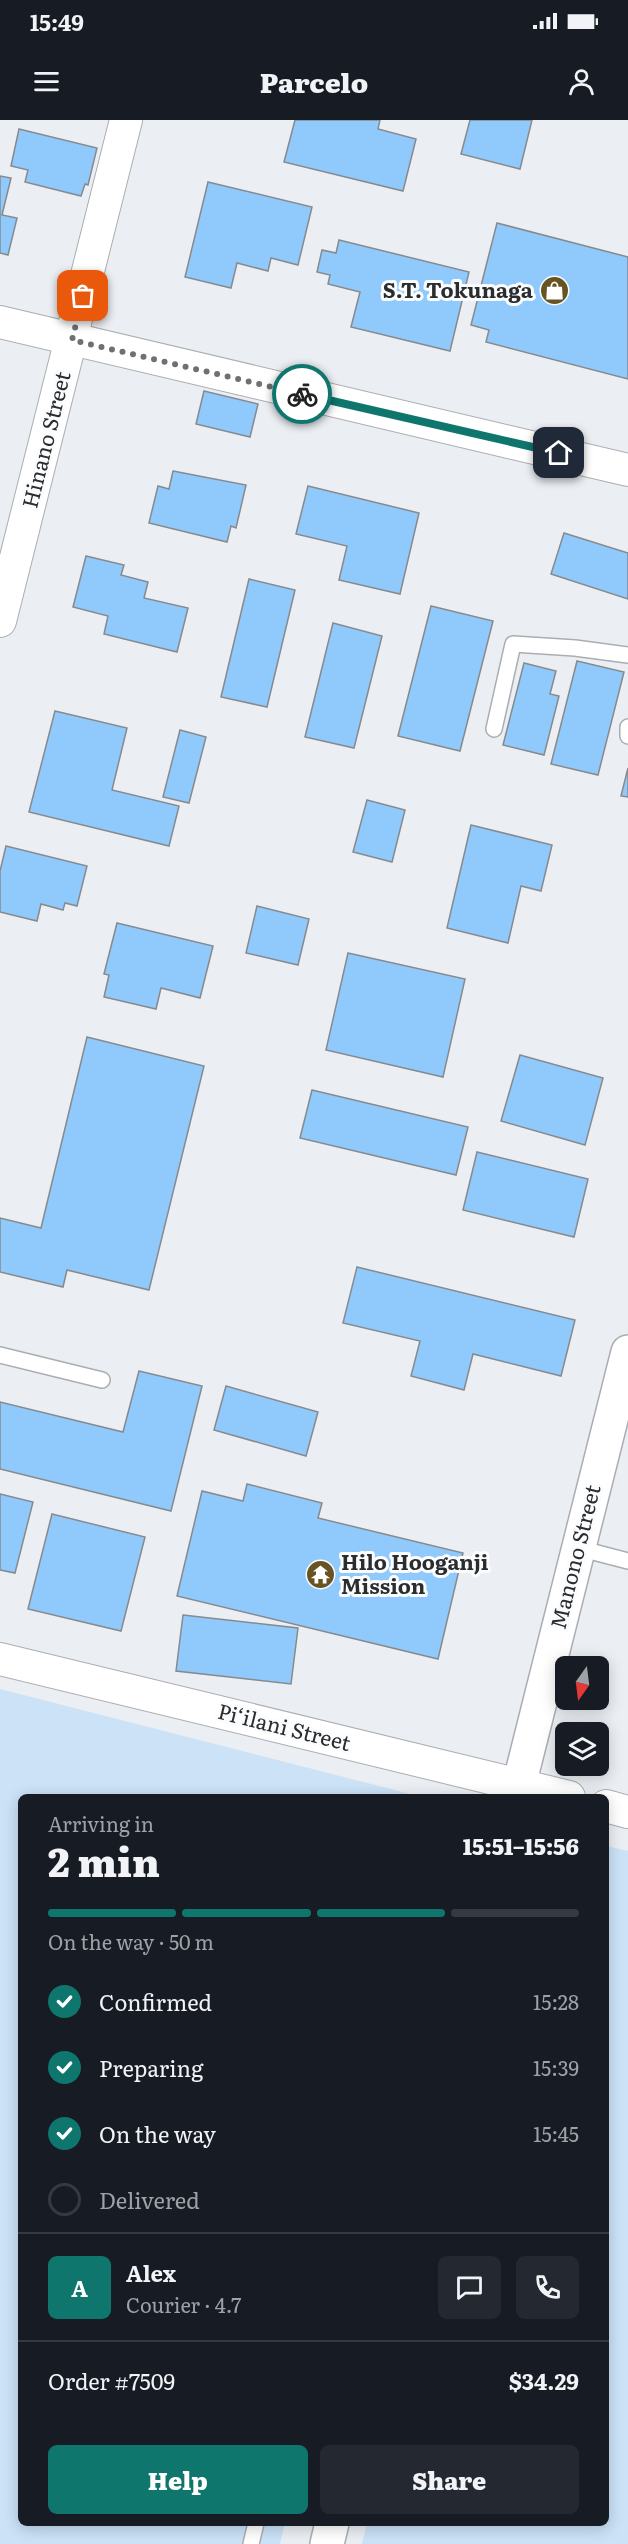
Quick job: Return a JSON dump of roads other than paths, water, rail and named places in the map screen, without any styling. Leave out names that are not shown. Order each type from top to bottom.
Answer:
[{"type":"street","name":"Hinano Street","points":[[0,621],[126,120]]},
{"type":"street","points":[[0,322],[628,470]]},
{"type":"street","name":"Manono Street","points":[[517,1791],[628,1352]]},
{"type":"street","name":"Pi‘ilani Street","points":[[0,1659],[517,1791],[543,1794]]},
{"type":"street","points":[[609,1807],[628,1812]]},
{"type":"street","points":[[327,2544],[331,2526]]},
{"type":"lane","points":[[494,729],[513,644],[575,648],[628,655]]},
{"type":"lane","points":[[628,727],[628,736]]},
{"type":"lane","points":[[0,1355],[102,1380]]},
{"type":"lane","points":[[578,1548],[628,1561]]},
{"type":"lane","points":[[251,2544],[255,2526]]},
{"type":"place","name":"S.T. Tokunaga","points":[[554,291]]},
{"type":"place","name":"Hilo Hooganji Mission","points":[[320,1575]]}]
